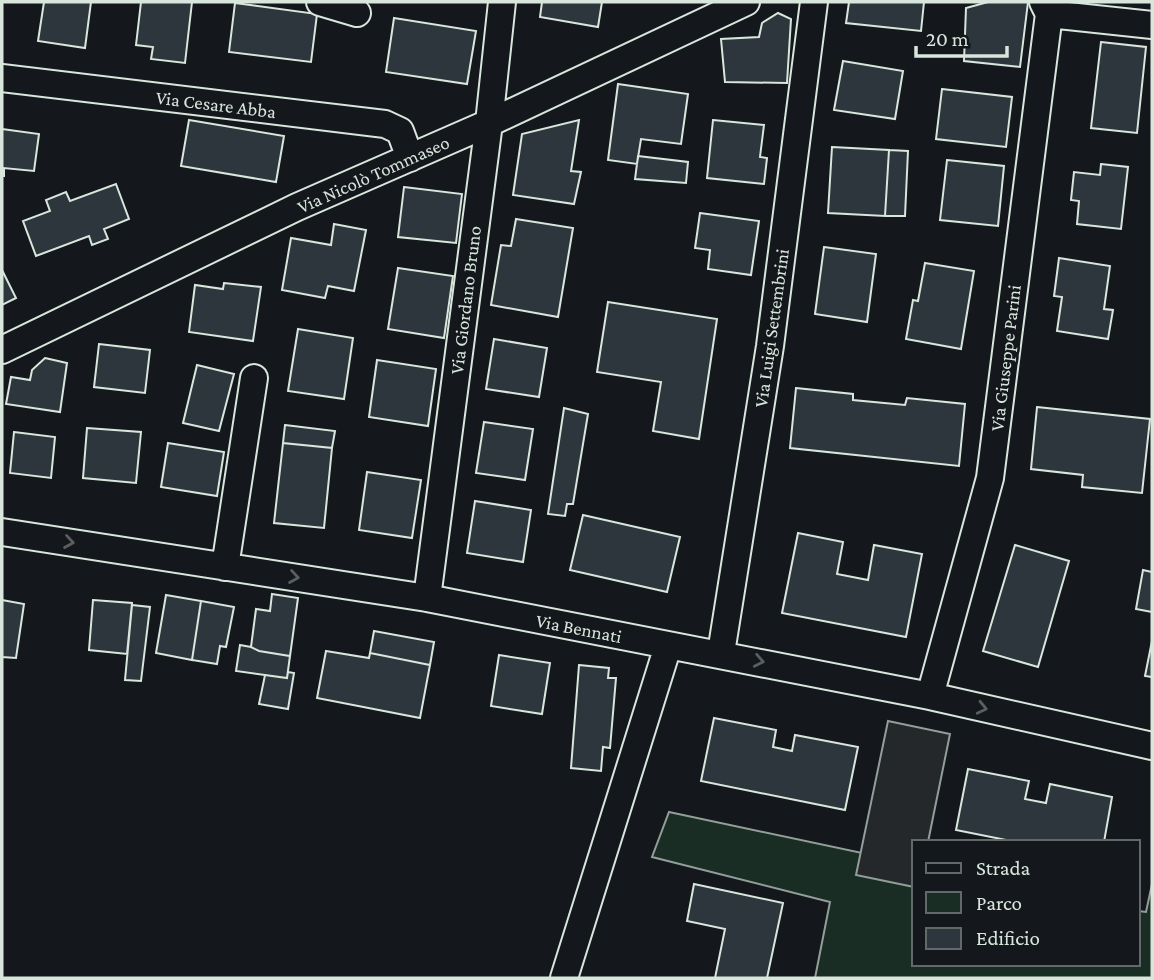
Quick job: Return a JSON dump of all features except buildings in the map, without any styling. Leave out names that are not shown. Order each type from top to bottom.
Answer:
[{"type":"street","points":[[320,2],[357,13]]},
{"type":"street","name":"Via Giordano Bruno","points":[[427,598],[489,123],[502,2]]},
{"type":"street","name":"Via Nicolò Tommaseo","points":[[2,350],[297,207],[489,123],[746,2]]},
{"type":"street","name":"Via Luigi Settembrini","points":[[721,653],[770,346],[814,2]]},
{"type":"street","name":"Via Giuseppe Parini","points":[[930,696],[990,478],[1046,8],[1152,25]]},
{"type":"street","name":"Via Cesare Abba","points":[[2,78],[385,124],[400,131],[410,158]]},
{"type":"street","points":[[225,567],[254,378]]},
{"type":"street","name":"Via Bennati","points":[[2,532],[427,598],[668,646],[721,653],[1152,746]]},
{"type":"street","points":[[564,978],[668,646]]},
{"type":"green space","points":[[669,812],[912,864],[912,966],[1140,966],[1140,911],[1146,912],[1152,884],[1152,978],[815,978],[830,902],[652,857]]},
{"type":"shaded area","points":[[888,721],[950,734],[928,840],[912,840],[912,887],[856,875]]}]
